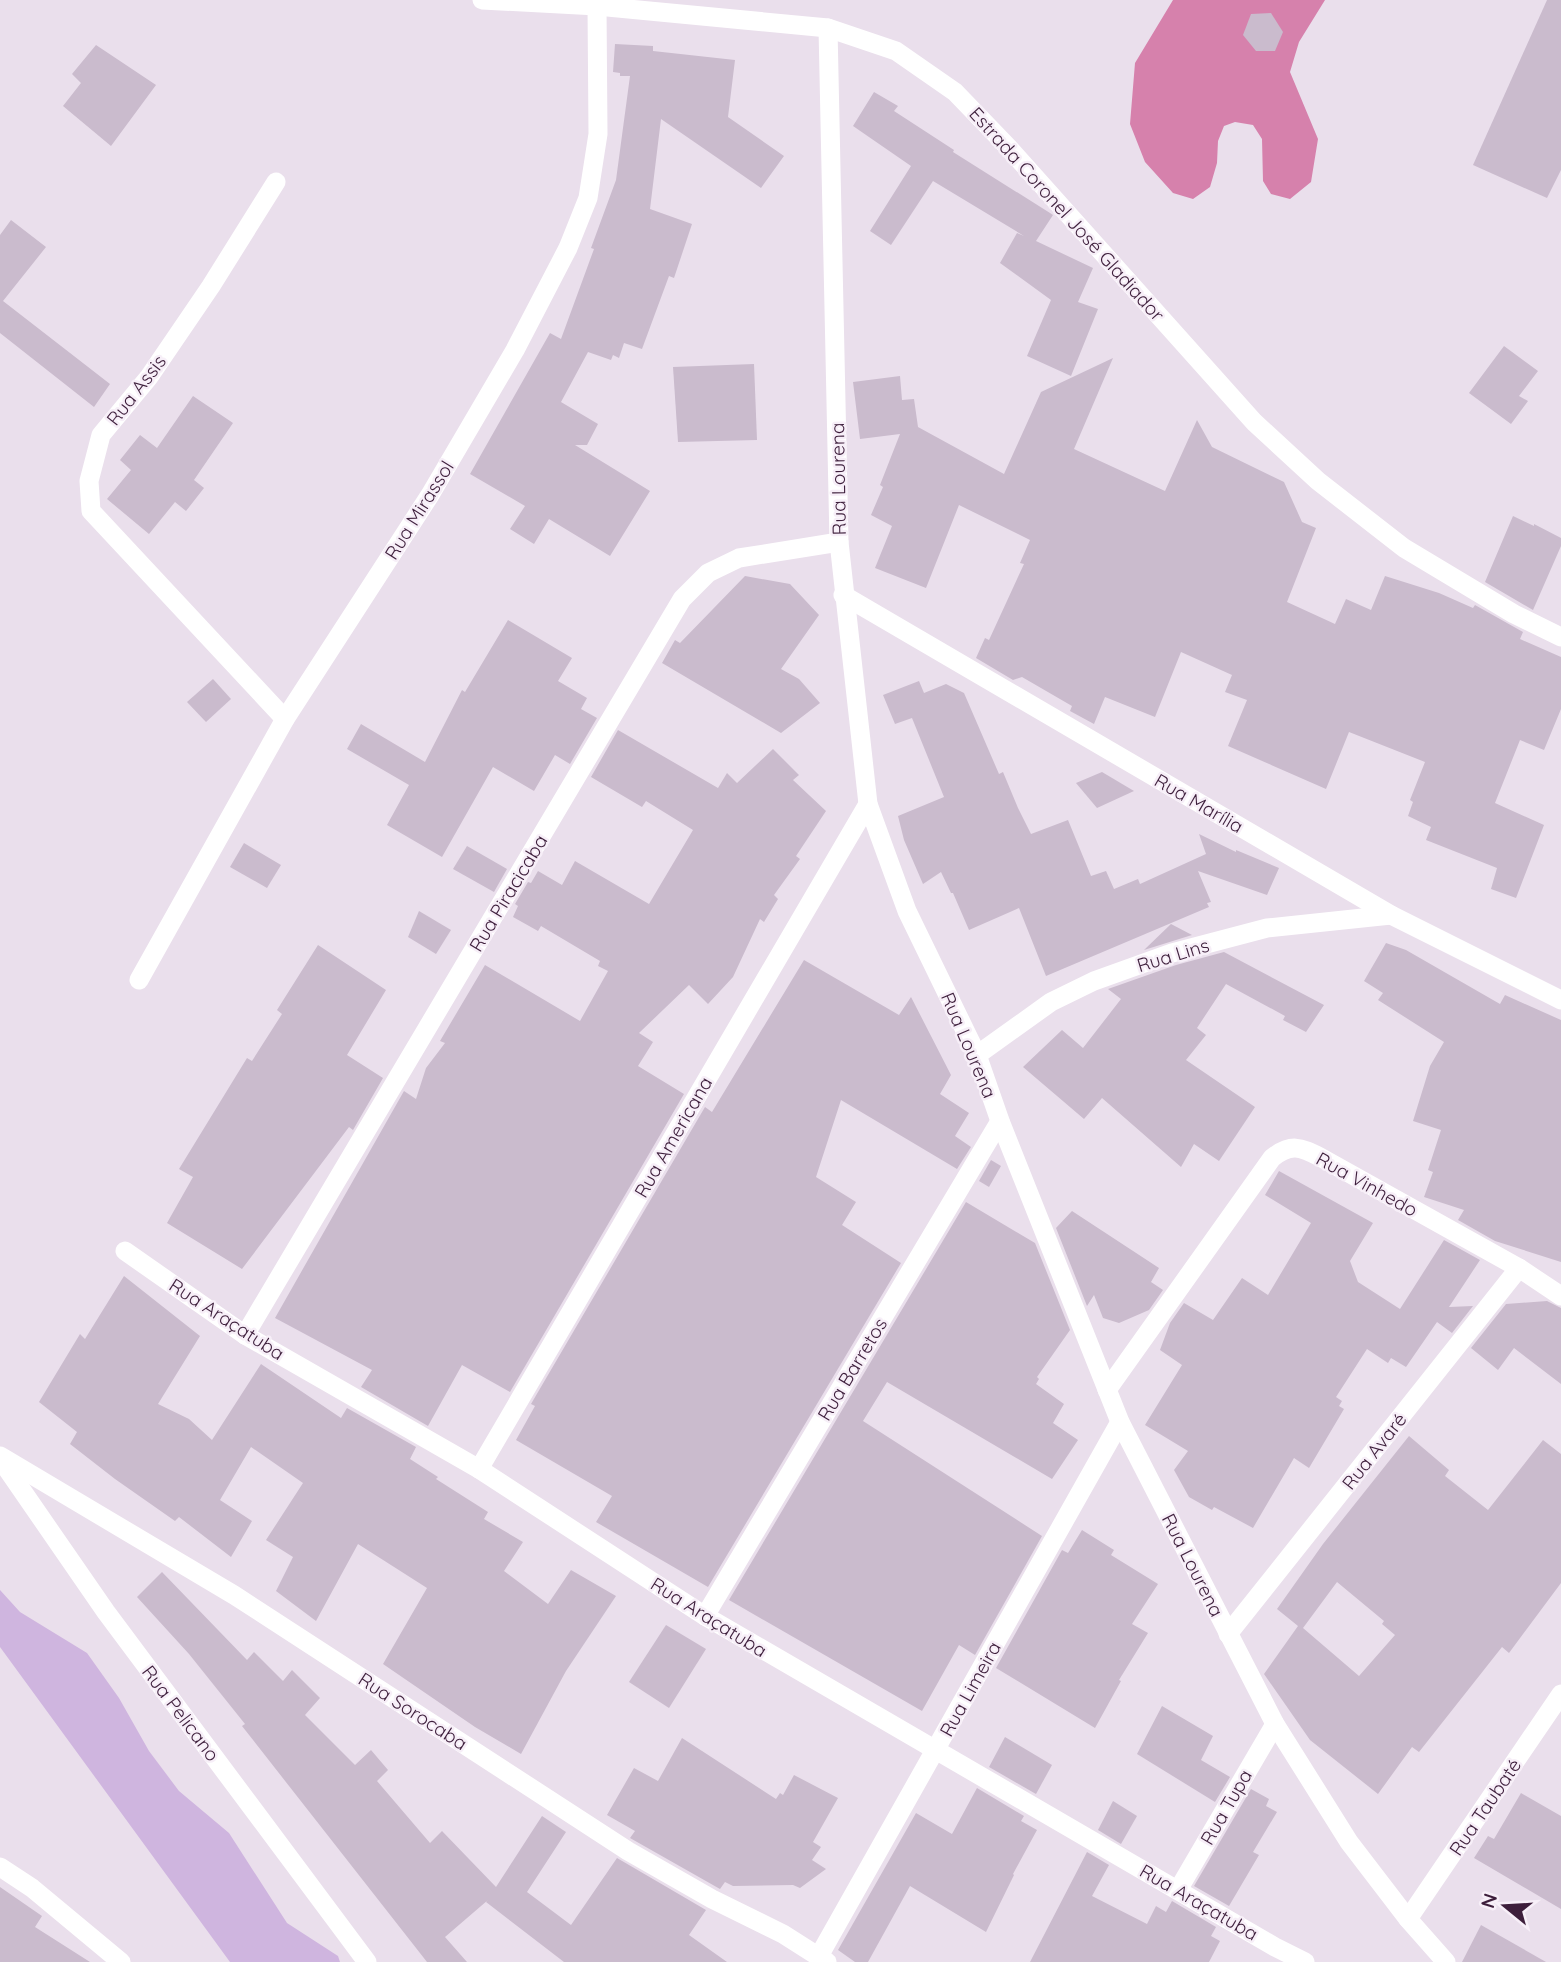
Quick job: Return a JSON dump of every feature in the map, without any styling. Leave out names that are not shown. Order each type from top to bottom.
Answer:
[{"type":"street","name":"Estrada Coronel José Gladiador","points":[[482,0],[597,6],[828,28],[896,51],[955,92],[1007,146],[1254,422],[1318,481],[1404,548],[1514,614],[1561,637]]},
{"type":"street","name":"Rua Mirassol","points":[[139,980],[285,719],[430,495],[515,351],[568,248],[588,198],[598,134],[597,6]]},
{"type":"street","name":"Rua Lourena","points":[[828,28],[839,542],[868,804],[907,911],[977,1055],[1000,1121],[1120,1422],[1275,1724],[1349,1842],[1408,1919],[1446,1962]]},
{"type":"street","name":"Rua Assis","points":[[276,182],[211,286],[149,377],[101,435],[89,481],[91,511],[285,719]]},
{"type":"street","name":"Rua Piracicaba","points":[[245,1335],[682,599],[708,573],[738,558],[839,542]]},
{"type":"street","name":"Rua Marília","points":[[843,595],[1391,915],[1561,1000]]},
{"type":"street","name":"Rua Americana","points":[[479,1469],[868,804]]},
{"type":"street","name":"Rua Lins","points":[[977,1055],[1051,1002],[1094,981],[1172,953],[1267,928],[1391,915]]},
{"type":"street","name":"Rua Barretos","points":[[705,1616],[1000,1121]]},
{"type":"street","name":"Rua Vinhedo","points":[[1107,1390],[1272,1158],[1284,1148],[1302,1148],[1320,1157],[1519,1268],[1561,1296]]},
{"type":"street","name":"Rua Araçatuba","points":[[125,1251],[245,1335],[479,1469],[705,1616],[1275,1947],[1306,1962]]},
{"type":"street","name":"Rua Avaré","points":[[1228,1634],[1519,1268]]},
{"type":"street","name":"Rua Limeira","points":[[823,1959],[1028,1582],[1120,1422]]},
{"type":"street","name":"Rua Sorocaba","points":[[0,1458],[234,1595],[628,1851],[823,1959]]},
{"type":"street","name":"Rua Pelicano","points":[[0,1458],[106,1612],[367,1962]]},
{"type":"street","name":"Rua Taubaté","points":[[1408,1919],[1561,1694]]},
{"type":"street","name":"Rua Tupa","points":[[1178,1889],[1275,1724]]},
{"type":"street","points":[[0,1867],[32,1888],[121,1962]]},
{"type":"shaded area","points":[[1173,0],[1325,0],[1299,42],[1290,72],[1318,139],[1311,182],[1290,199],[1271,194],[1263,181],[1262,139],[1253,125],[1235,122],[1224,126],[1218,141],[1217,163],[1210,187],[1193,199],[1173,193],[1145,162],[1130,124],[1135,63]]},
{"type":"shaded area","points":[[0,1590],[20,1612],[87,1653],[119,1698],[149,1751],[179,1791],[229,1833],[287,1923],[338,1956],[340,1962],[230,1962],[0,1647]]},
{"type":"building","points":[[1547,0],[1561,0],[1561,170],[1547,198],[1473,165]]},
{"type":"building","points":[[1271,13],[1283,32],[1275,51],[1256,51],[1243,35],[1251,14]]},
{"type":"building","points":[[615,44],[653,46],[653,51],[735,60],[728,117],[784,156],[761,188],[661,119],[650,209],[692,224],[674,278],[669,276],[642,349],[624,343],[619,358],[613,355],[611,360],[588,352],[561,402],[598,424],[587,445],[575,445],[650,491],[610,556],[549,519],[534,544],[510,529],[525,506],[470,474],[550,333],[561,339],[594,249],[591,248],[616,180],[630,76],[620,76],[620,73],[613,72]]},
{"type":"building","points":[[96,45],[156,85],[111,146],[63,106],[81,83],[72,74]]},
{"type":"building","points":[[874,92],[898,106],[894,111],[954,150],[953,152],[1053,215],[1036,241],[1093,268],[1078,302],[1098,309],[1071,376],[1027,356],[1051,300],[1000,263],[1017,233],[1024,236],[933,181],[891,245],[870,231],[911,166],[853,126]]},
{"type":"building","points":[[11,220],[46,247],[3,301],[110,384],[94,407],[0,333],[0,235]]},
{"type":"building","points":[[1504,346],[1538,371],[1519,396],[1528,401],[1511,424],[1469,393]]},
{"type":"building","points":[[1113,358],[1074,449],[1165,491],[1197,420],[1212,447],[1284,482],[1302,522],[1316,528],[1287,602],[1335,624],[1346,599],[1371,610],[1385,576],[1439,593],[1473,608],[1475,605],[1523,632],[1520,639],[1561,657],[1561,709],[1544,750],[1520,740],[1495,803],[1544,825],[1516,898],[1491,889],[1497,868],[1426,840],[1431,827],[1408,816],[1413,802],[1410,800],[1425,762],[1349,732],[1326,789],[1228,746],[1247,700],[1225,692],[1232,675],[1181,652],[1155,717],[1105,697],[1094,724],[1070,711],[1072,706],[1022,677],[1013,680],[976,658],[985,638],[989,640],[1024,564],[1020,563],[1030,540],[959,505],[926,588],[875,568],[892,526],[871,515],[900,434],[860,439],[853,382],[900,376],[902,400],[914,399],[918,427],[1004,474],[1041,392]]},
{"type":"building","points":[[754,364],[757,440],[678,442],[673,367]]},
{"type":"building","points":[[193,396],[233,423],[194,480],[204,488],[186,511],[175,502],[149,534],[107,499],[131,470],[120,460],[140,435],[157,448]]},
{"type":"building","points":[[1513,516],[1561,538],[1561,546],[1533,610],[1485,582]]},
{"type":"building","points":[[745,576],[790,584],[819,615],[781,669],[799,679],[820,703],[781,733],[662,663],[675,640],[680,643]]},
{"type":"building","points":[[508,620],[572,658],[558,681],[587,698],[581,709],[597,718],[570,764],[555,755],[534,791],[493,767],[442,857],[387,825],[409,785],[347,749],[361,724],[425,762],[462,690],[465,692]]},
{"type":"building","points":[[213,679],[231,699],[206,722],[187,702]]},
{"type":"building","points":[[919,681],[924,693],[946,684],[964,693],[999,774],[1003,772],[1031,834],[1068,820],[1091,876],[1106,871],[1114,889],[1138,879],[1140,884],[1206,854],[1199,834],[1279,868],[1267,895],[1198,871],[1211,902],[1207,903],[1209,907],[1046,976],[1019,908],[969,930],[941,872],[923,884],[904,840],[898,816],[944,797],[912,718],[895,724],[883,695]]},
{"type":"building","points":[[618,730],[718,788],[727,773],[737,783],[773,749],[799,775],[793,780],[826,811],[796,856],[800,859],[774,895],[778,899],[764,922],[760,919],[733,977],[708,1004],[689,985],[639,1033],[653,1042],[638,1066],[684,1094],[510,1392],[462,1365],[428,1426],[361,1387],[372,1370],[275,1318],[404,1091],[416,1099],[426,1068],[445,1043],[440,1041],[485,965],[580,1021],[608,971],[598,966],[600,961],[541,926],[538,931],[513,917],[518,906],[515,904],[528,882],[531,883],[538,871],[562,885],[575,861],[649,904],[693,830],[646,801],[642,807],[591,777]]},
{"type":"building","points":[[1102,772],[1134,791],[1097,808],[1076,783]]},
{"type":"building","points":[[244,843],[281,865],[267,888],[230,867]]},
{"type":"building","points":[[467,846],[507,869],[494,892],[453,869]]},
{"type":"building","points":[[419,911],[451,930],[436,954],[408,937]]},
{"type":"building","points":[[1171,924],[1192,935],[1144,950]]},
{"type":"building","points":[[1386,943],[1406,950],[1500,1004],[1505,995],[1561,1020],[1561,1262],[1495,1241],[1458,1220],[1464,1210],[1424,1197],[1433,1172],[1428,1170],[1441,1130],[1413,1121],[1430,1066],[1444,1042],[1378,1000],[1383,993],[1364,981]]},
{"type":"building","points":[[318,945],[386,990],[347,1055],[383,1078],[353,1130],[349,1127],[242,1269],[167,1223],[193,1177],[179,1169],[247,1058],[252,1061],[282,1014],[277,1010]]},
{"type":"building","points":[[1224,952],[1324,1005],[1306,1032],[1283,1020],[1285,1016],[1226,984],[1197,1028],[1206,1035],[1186,1060],[1255,1107],[1219,1161],[1194,1144],[1181,1167],[1102,1098],[1084,1119],[1023,1067],[1062,1030],[1083,1048],[1121,999],[1108,989],[1176,965]]},
{"type":"building","points":[[804,960],[899,1015],[911,997],[951,1075],[940,1094],[969,1113],[955,1136],[971,1147],[957,1169],[841,1100],[816,1177],[856,1202],[842,1225],[901,1263],[708,1587],[596,1522],[612,1496],[516,1440],[535,1406],[531,1404],[705,1107],[712,1112]]},
{"type":"building","points":[[991,1160],[1001,1166],[989,1187],[979,1181]]},
{"type":"building","points":[[1279,1171],[1373,1223],[1350,1261],[1358,1282],[1400,1309],[1444,1240],[1480,1260],[1449,1307],[1473,1306],[1452,1333],[1437,1322],[1406,1367],[1391,1358],[1388,1363],[1367,1349],[1336,1397],[1342,1401],[1339,1406],[1344,1409],[1309,1468],[1294,1458],[1253,1528],[1189,1497],[1174,1470],[1188,1451],[1145,1425],[1182,1365],[1160,1350],[1170,1323],[1184,1303],[1213,1320],[1242,1278],[1268,1295],[1311,1223],[1265,1195]]},
{"type":"building","points":[[966,1202],[1035,1243],[1070,1330],[1037,1377],[1039,1379],[1036,1384],[1064,1404],[1053,1423],[1078,1440],[1052,1479],[887,1382],[863,1421],[1042,1536],[975,1655],[959,1645],[922,1711],[729,1600]]},
{"type":"building","points":[[1072,1211],[1159,1268],[1151,1282],[1163,1290],[1149,1310],[1119,1323],[1103,1318],[1094,1295],[1087,1306],[1056,1228]]},
{"type":"building","points":[[124,1276],[200,1336],[158,1404],[189,1419],[212,1440],[261,1364],[341,1418],[347,1408],[416,1447],[410,1459],[488,1512],[484,1519],[523,1542],[504,1571],[548,1604],[571,1570],[616,1596],[566,1671],[521,1754],[475,1727],[383,1664],[427,1588],[358,1544],[316,1621],[276,1591],[293,1557],[266,1540],[303,1483],[251,1447],[220,1500],[252,1521],[231,1557],[179,1517],[175,1521],[70,1444],[77,1432],[39,1402],[80,1334],[85,1339]]},
{"type":"building","points":[[1547,1301],[1561,1308],[1561,1384],[1514,1348],[1498,1370],[1471,1348],[1506,1304]]},
{"type":"building","points":[[1409,1436],[1449,1470],[1445,1476],[1488,1510],[1543,1440],[1561,1454],[1561,1583],[1509,1653],[1502,1647],[1419,1752],[1412,1747],[1378,1794],[1310,1740],[1264,1674],[1298,1626],[1277,1609],[1323,1544]],"holes":[[[1337,1582],[1384,1621],[1382,1624],[1395,1635],[1359,1676],[1303,1628]]]},
{"type":"building","points":[[1082,1530],[1114,1550],[1111,1555],[1158,1584],[1132,1624],[1148,1633],[1119,1680],[1121,1681],[1095,1728],[996,1668],[1062,1550],[1068,1553]]},
{"type":"building","points":[[162,1572],[247,1660],[254,1652],[283,1681],[292,1670],[320,1698],[305,1715],[355,1765],[371,1750],[388,1770],[377,1781],[430,1843],[442,1831],[496,1887],[542,1816],[566,1832],[527,1892],[571,1925],[617,1858],[706,1910],[689,1935],[727,1962],[564,1962],[486,1902],[488,1900],[445,1937],[467,1962],[427,1962],[242,1726],[245,1724],[189,1654],[137,1597]]},
{"type":"building","points":[[666,1625],[706,1649],[669,1708],[629,1682]]},
{"type":"building","points":[[1162,1706],[1213,1736],[1201,1760],[1230,1777],[1215,1802],[1137,1754]]},
{"type":"building","points":[[1005,1737],[1052,1765],[1036,1794],[989,1767]]},
{"type":"building","points":[[682,1738],[776,1799],[780,1793],[783,1795],[794,1775],[838,1798],[813,1842],[821,1847],[812,1860],[826,1869],[800,1888],[793,1885],[733,1886],[725,1882],[720,1889],[630,1838],[635,1831],[607,1815],[634,1768],[658,1781]]},
{"type":"building","points":[[977,1788],[1024,1816],[1021,1821],[1037,1830],[986,1932],[910,1886],[868,1962],[855,1962],[838,1950],[916,1813],[952,1834]]},
{"type":"building","points":[[1251,1789],[1269,1799],[1266,1806],[1277,1812],[1253,1852],[1259,1855],[1229,1906],[1194,1886]]},
{"type":"building","points":[[1521,1793],[1561,1816],[1561,1909],[1474,1858],[1488,1836],[1494,1839]]},
{"type":"building","points":[[1113,1801],[1137,1816],[1121,1844],[1098,1830]]},
{"type":"building","points":[[1087,1852],[1109,1865],[1092,1896],[1147,1924],[1156,1906],[1166,1912],[1172,1901],[1216,1927],[1211,1936],[1220,1941],[1209,1962],[1030,1962]]},
{"type":"building","points":[[0,1887],[42,1916],[35,1927],[90,1962],[0,1962]]},
{"type":"building","points":[[1481,1925],[1546,1962],[1462,1962]]}]
